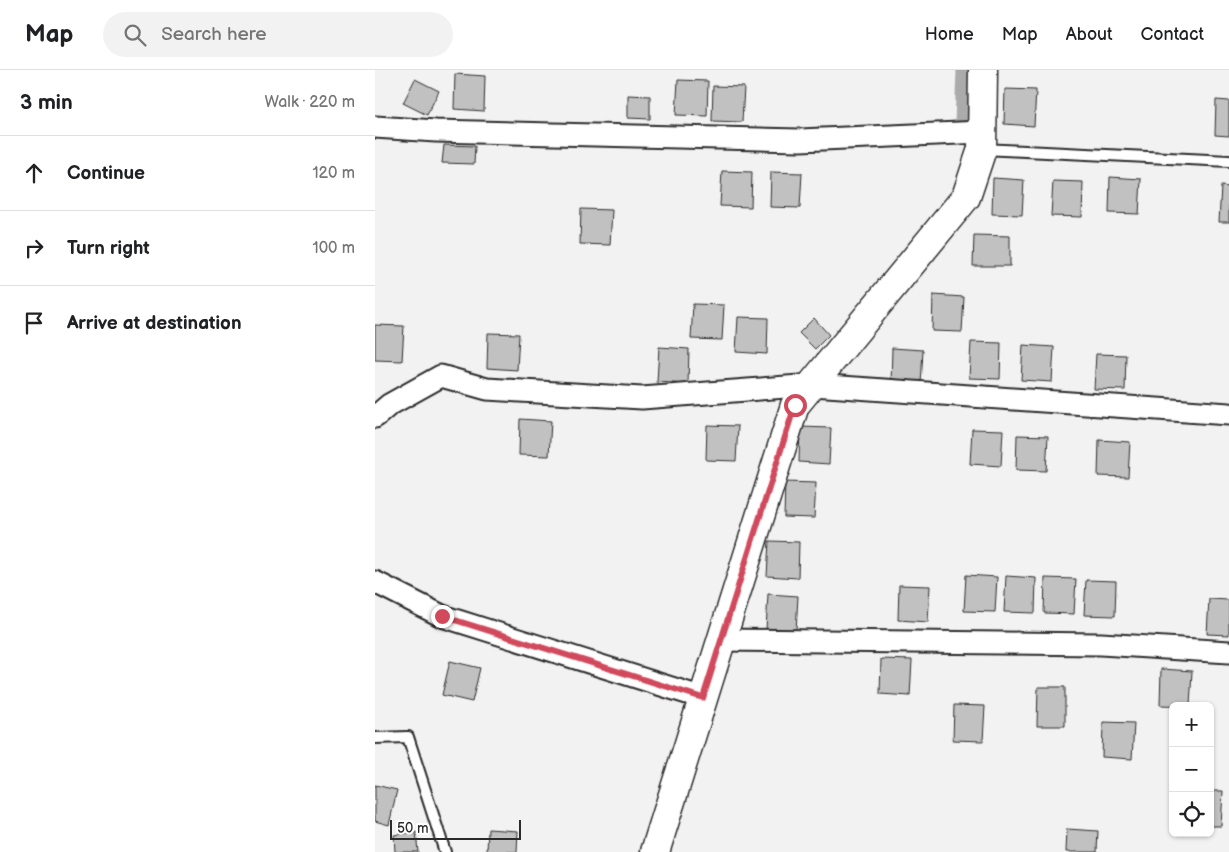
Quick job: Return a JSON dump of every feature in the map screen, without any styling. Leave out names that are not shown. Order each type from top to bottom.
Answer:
[{"type":"street","points":[[655,852],[795,405],[966,197],[982,141],[983,70]]},
{"type":"street","points":[[375,127],[436,131],[800,140],[982,141]]},
{"type":"street","points":[[375,417],[389,405],[441,376],[487,389],[642,398],[813,385],[1229,414]]},
{"type":"street","points":[[375,582],[442,616],[703,698]]},
{"type":"street","points":[[721,640],[1101,644],[1229,652]]},
{"type":"lane","points":[[982,141],[1229,161]]},
{"type":"lane","points":[[375,738],[408,737],[445,852]]},
{"type":"building","points":[[455,74],[485,76],[484,111],[454,109]]},
{"type":"building","points":[[415,79],[439,91],[427,115],[403,103]]},
{"type":"building","points":[[678,80],[708,81],[707,116],[676,115]]},
{"type":"building","points":[[713,86],[744,87],[742,122],[712,121]]},
{"type":"building","points":[[1005,89],[1036,90],[1034,126],[1004,124]]},
{"type":"building","points":[[628,95],[650,96],[650,119],[628,118]]},
{"type":"building","points":[[1216,100],[1229,101],[1229,136],[1215,135]]},
{"type":"building","points":[[444,145],[475,146],[474,164],[442,163]]},
{"type":"building","points":[[722,171],[752,172],[751,207],[720,206]]},
{"type":"building","points":[[771,172],[802,173],[800,208],[770,207]]},
{"type":"building","points":[[1110,177],[1141,179],[1139,214],[1109,213]]},
{"type":"building","points":[[993,178],[1024,180],[1022,215],[992,214]]},
{"type":"building","points":[[1053,181],[1083,182],[1082,217],[1051,216]]},
{"type":"building","points":[[1221,186],[1229,187],[1229,222],[1219,222]]},
{"type":"building","points":[[581,209],[612,210],[610,245],[580,244]]},
{"type":"building","points":[[974,235],[1010,236],[1010,266],[973,266]]},
{"type":"building","points":[[933,295],[964,297],[962,332],[932,331]]},
{"type":"building","points":[[693,304],[724,305],[722,340],[691,339]]},
{"type":"building","points":[[738,317],[768,318],[767,354],[736,352]]},
{"type":"building","points":[[814,318],[829,335],[815,349],[799,333]]},
{"type":"building","points":[[375,325],[404,326],[402,361],[375,360]]},
{"type":"building","points":[[488,333],[519,334],[517,370],[487,368]]},
{"type":"building","points":[[971,342],[1001,343],[1000,379],[969,378]]},
{"type":"building","points":[[1023,345],[1054,347],[1052,382],[1021,380]]},
{"type":"building","points":[[659,347],[689,349],[688,384],[657,382]]},
{"type":"building","points":[[892,348],[923,350],[921,385],[891,384]]},
{"type":"building","points":[[1096,354],[1126,355],[1125,390],[1094,389]]},
{"type":"building","points":[[520,419],[551,421],[549,456],[519,455]]},
{"type":"building","points":[[707,425],[738,426],[736,461],[706,460]]},
{"type":"building","points":[[800,427],[831,428],[829,464],[799,462]]},
{"type":"building","points":[[972,429],[1003,430],[1001,466],[970,464]]},
{"type":"building","points":[[1017,435],[1048,436],[1046,471],[1016,470]]},
{"type":"building","points":[[1099,440],[1130,442],[1128,477],[1098,476]]},
{"type":"building","points":[[785,482],[816,483],[814,518],[784,517]]},
{"type":"building","points":[[769,541],[799,542],[798,578],[767,576]]},
{"type":"building","points":[[966,575],[997,577],[995,612],[964,611]]},
{"type":"building","points":[[1006,576],[1036,578],[1035,613],[1004,612]]},
{"type":"building","points":[[1045,578],[1076,579],[1074,614],[1044,613]]},
{"type":"building","points":[[1086,580],[1116,581],[1115,616],[1084,615]]},
{"type":"building","points":[[899,585],[930,586],[928,622],[898,620]]},
{"type":"building","points":[[768,594],[798,596],[796,631],[766,630]]},
{"type":"building","points":[[1209,599],[1229,600],[1229,635],[1207,634]]},
{"type":"building","points":[[881,659],[912,660],[910,696],[880,694]]},
{"type":"building","points":[[450,661],[480,668],[472,702],[442,695]]},
{"type":"building","points":[[1161,669],[1192,671],[1190,702],[1169,702],[1169,705],[1160,705]]},
{"type":"building","points":[[1038,687],[1065,687],[1065,726],[1037,726]]},
{"type":"building","points":[[954,705],[985,706],[983,741],[953,740]]},
{"type":"building","points":[[1103,722],[1134,723],[1132,759],[1102,757]]},
{"type":"building","points":[[375,785],[397,790],[389,825],[375,821]]},
{"type":"building","points":[[1214,791],[1223,791],[1221,826],[1214,826]]},
{"type":"building","points":[[488,829],[518,831],[517,852],[487,852]]},
{"type":"building","points":[[1067,829],[1098,831],[1097,852],[1066,852]]},
{"type":"building","points":[[416,832],[418,852],[395,852],[394,835]]},
{"type":"waterway","points":[[964,124],[966,70]]},
{"type":"route","points":[[442,616],[703,698],[795,405]]}]
